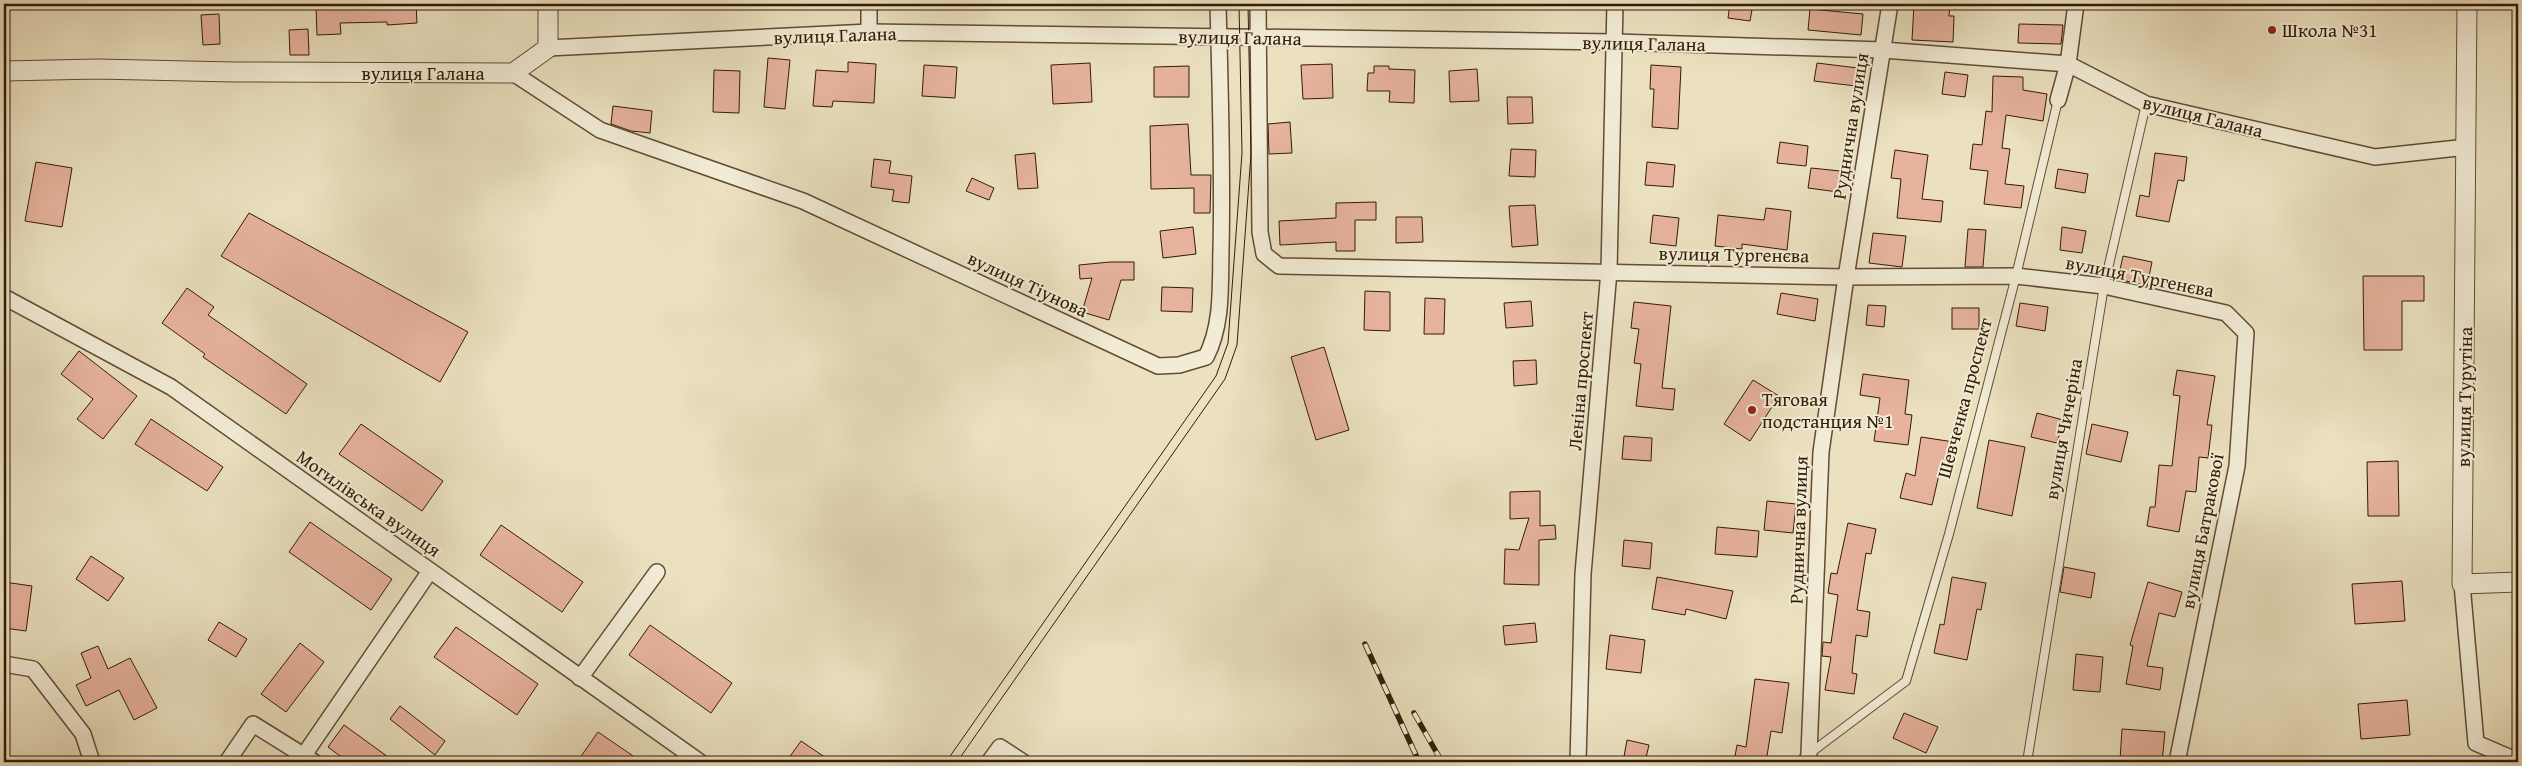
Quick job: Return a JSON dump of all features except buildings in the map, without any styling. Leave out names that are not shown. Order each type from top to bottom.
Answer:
[{"type":"street","points":[[513,73],[548,48],[548,4]]},
{"type":"street","points":[[869,4],[869,32]]},
{"type":"street","name":"вулиця Тіунова","points":[[513,73],[600,130],[803,201],[1158,366],[1172,366],[1206,357],[1215,339],[1219,299],[1222,195],[1218,4]]},
{"type":"street","points":[[1258,4],[1258,38]]},
{"type":"street","name":"Леніна проспект","points":[[1578,762],[1583,574],[1609,271],[1615,4]]},
{"type":"street","name":"Руднична вулиця","points":[[1808,758],[1821,452],[1846,277],[1890,4]]},
{"type":"street","name":"Шевченка проспект","points":[[2058,100],[2068,64],[2076,4]]},
{"type":"street","name":"вулиця Турутіна","points":[[2466,4],[2467,147],[2462,584],[2476,744],[2518,761]]},
{"type":"street","name":"вулиця Галана","points":[[548,48],[869,32],[1614,42],[1883,50],[2068,64],[2146,104],[2375,157],[2467,147]]},
{"type":"street","name":"вулиця Тургенєва","points":[[1258,38],[1260,232],[1264,254],[1279,266],[1846,277],[2016,276],[2104,286],[2226,313]]},
{"type":"street","name":"вулиця Галана","points":[[4,71],[96,69],[234,72],[513,73]]},
{"type":"street","name":"Могилівська вулиця","points":[[4,297],[171,387],[700,762]]},
{"type":"street","name":"вулиця Батракової","points":[[2178,762],[2237,466],[2246,333],[2226,313]]},
{"type":"street","points":[[227,762],[253,724],[309,758],[430,570]]},
{"type":"street","points":[[580,678],[657,572]]},
{"type":"street","points":[[2462,584],[2518,582]]},
{"type":"street","points":[[4,664],[33,669],[83,734],[92,762]]},
{"type":"street","points":[[989,762],[1000,747],[1023,762]]},
{"type":"lane","name":"Шевченка проспект","points":[[1808,758],[1906,682],[1949,534],[2016,276],[2058,100]]},
{"type":"lane","name":"вулиця Чичеріна","points":[[2026,762],[2104,286],[2146,104]]},
{"type":"tram line","points":[[946,762],[1216,376],[1228,343],[1242,153],[1239,4]]},
{"type":"tram line","points":[[957,762],[1225,379],[1237,345],[1251,154],[1248,4]]},
{"type":"railway","points":[[1365,644],[1419,762]]},
{"type":"railway","points":[[1414,713],[1442,762]]},
{"type":"place","name":"Школа №31","points":[[2272,30]]},
{"type":"place","name":"Тяговая подстанция №1","points":[[1752,410]]}]
